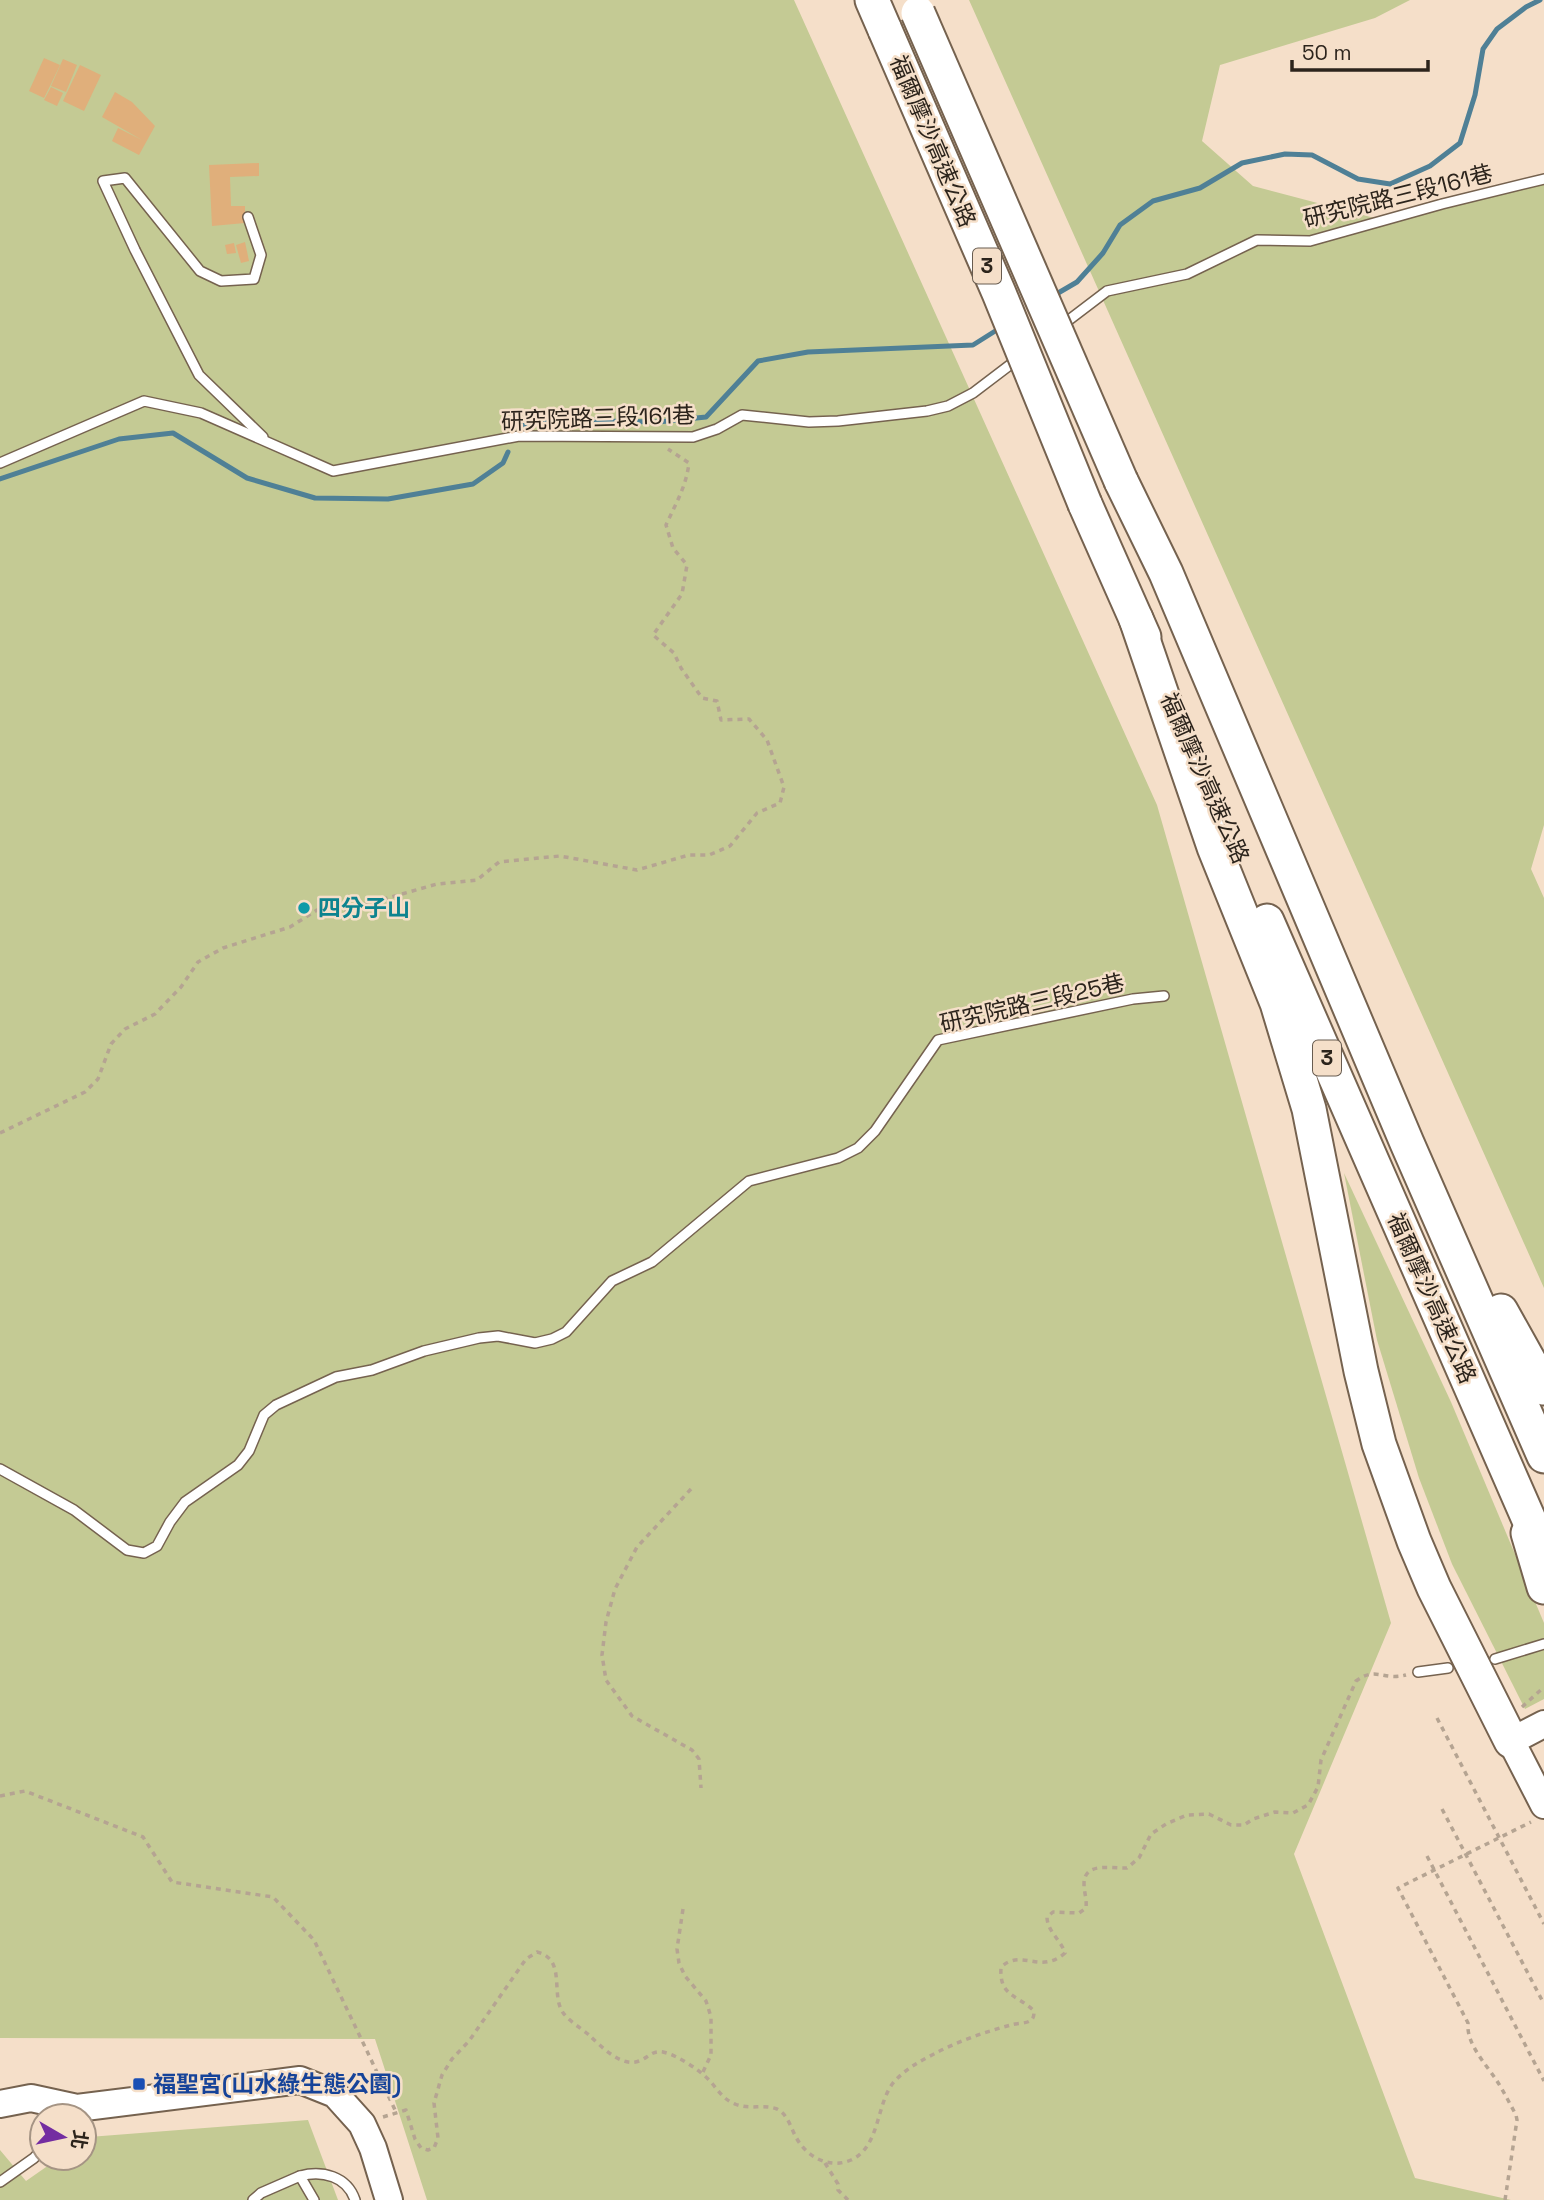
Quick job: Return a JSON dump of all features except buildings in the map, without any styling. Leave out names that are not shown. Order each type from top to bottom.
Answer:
[{"type":"highway","name":"福爾摩沙高速公路","points":[[915,6],[1121,481],[1166,573],[1407,1143],[1544,1456]]},
{"type":"highway","name":"福爾摩沙高速公路","points":[[878,15],[990,271],[1085,503],[1544,1554]]},
{"type":"highway","points":[[1136,619],[1214,847],[1277,1003],[1309,1109],[1361,1371],[1379,1444],[1434,1588],[1511,1741]]},
{"type":"highway","points":[[1407,1143],[1544,1388]]},
{"type":"highway","points":[[1518,1497],[1544,1587]]},
{"type":"main road","points":[[1538,1813],[1511,1741],[1544,1724]]},
{"type":"main road","points":[[98,2109],[300,2080],[335,2094],[362,2124],[373,2148],[389,2200]]},
{"type":"main road","points":[[0,2104],[32,2098],[44,2102]]},
{"type":"lane","points":[[248,217],[261,255],[254,279],[221,281],[200,271],[125,178],[103,181],[199,375],[270,443]]},
{"type":"lane","name":"研究院路三段161巷","points":[[1045,338],[1108,291],[1187,274],[1257,240],[1310,241],[1544,179]]},
{"type":"lane","name":"研究院路三段161巷","points":[[0,463],[144,401],[201,413],[333,471],[519,436],[663,439],[693,437],[717,429],[742,415],[809,422],[927,411],[948,406],[973,393],[1035,346]]},
{"type":"lane","name":"研究院路三段25巷","points":[[0,1469],[74,1510],[127,1550],[144,1553],[157,1546],[170,1522],[186,1502],[238,1465],[248,1451],[264,1415],[276,1405],[336,1377],[372,1370],[424,1351],[498,1336],[535,1343],[566,1332],[612,1281],[652,1262],[749,1181],[838,1158],[858,1148],[875,1131],[938,1040],[1133,999],[1164,996]]},
{"type":"lane","points":[[1495,1659],[1544,1644]]},
{"type":"lane","points":[[1418,1672],[1448,1668]]},
{"type":"lane","points":[[0,2182],[28,2162]]},
{"type":"lane","points":[[253,2200],[261,2193],[313,2173],[330,2175],[344,2182],[355,2200]]},
{"type":"lane","points":[[300,2176],[314,2200]]},
{"type":"path","points":[[0,1133],[85,1092],[98,1079],[111,1044],[125,1029],[155,1014],[181,987],[198,962],[223,948],[290,926],[317,910],[342,911],[437,884],[477,880],[499,862],[560,856],[637,870],[689,855],[709,855],[730,846],[757,813],[780,803],[784,787],[767,740],[749,719],[721,720],[717,701],[702,698],[674,653],[653,635],[682,594],[687,565],[673,548],[666,525],[686,485],[689,463],[668,450],[663,439]]},
{"type":"path","points":[[691,1489],[637,1547],[615,1590],[606,1622],[602,1655],[606,1680],[632,1716],[692,1750],[699,1759],[701,1788]]},
{"type":"path","points":[[823,2162],[850,2160],[868,2146],[880,2108],[892,2084],[907,2069],[951,2045],[1013,2024],[1030,2022],[1034,2018],[1034,2011],[1005,1990],[1001,1967],[1008,1961],[1022,1959],[1045,1964],[1055,1961],[1065,1953],[1047,1925],[1047,1917],[1053,1912],[1079,1913],[1086,1908],[1084,1882],[1088,1873],[1097,1866],[1127,1868],[1139,1858],[1151,1834],[1187,1815],[1209,1814],[1231,1825],[1244,1825],[1275,1812],[1293,1813],[1308,1805],[1318,1787],[1321,1760],[1356,1681],[1366,1674],[1376,1673],[1385,1678],[1395,1678],[1418,1672]]},
{"type":"path","points":[[1437,1717],[1544,1924]]},
{"type":"path","points":[[0,1796],[25,1791],[143,1837],[172,1882],[273,1897],[314,1940],[396,2112]]},
{"type":"path","points":[[1442,1808],[1544,2004]]},
{"type":"path","points":[[1505,2200],[1516,2115],[1496,2079],[1482,2063],[1467,2030],[1468,2022],[1398,1888],[1500,1838],[1538,1813]]},
{"type":"path","points":[[1427,1856],[1544,2081]]},
{"type":"path","points":[[683,1909],[677,1949],[679,1963],[685,1976],[706,2001],[711,2017],[711,2055],[702,2074]]},
{"type":"path","points":[[362,2124],[406,2110],[415,2139],[421,2148],[434,2148],[438,2138],[434,2104],[442,2075],[526,1959],[537,1952],[546,1954],[553,1962],[562,2012],[612,2054],[630,2063],[653,2052],[663,2052],[702,2074],[722,2096],[735,2104],[748,2108],[767,2107],[778,2110],[785,2115],[799,2142],[811,2156],[831,2170],[838,2190],[848,2200]]},
{"type":"green space","points":[[0,0],[794,0],[1157,805],[1391,1623],[1294,1854],[1415,2178],[1511,2200],[427,2200],[375,2039],[0,2038]]},
{"type":"green space","points":[[969,0],[1410,0],[1375,18],[1220,65],[1202,141],[1253,186],[1382,220],[1544,180],[1544,825],[1531,869],[1544,898],[1544,1288]]},
{"type":"green space","points":[[1344,1173],[1451,1402],[1544,1623],[1544,1699],[1525,1709],[1452,1564],[1419,1478],[1377,1340]]},
{"type":"green space","points":[[308,2120],[338,2200],[0,2200],[0,2150],[26,2181],[39,2172],[98,2172],[98,2136]]},
{"type":"waterway","points":[[1053,296],[1077,282],[1103,253],[1120,225],[1153,201],[1200,188],[1242,163],[1285,154],[1312,155],[1358,179],[1390,184],[1430,166],[1460,143],[1475,95],[1483,49],[1497,29],[1540,0]]},
{"type":"waterway","points":[[523,425],[563,416],[602,421],[658,422],[706,417],[758,361],[808,352],[973,345],[1000,328]]},
{"type":"waterway","points":[[0,479],[119,439],[173,433],[247,478],[315,498],[388,499],[473,484],[503,463],[508,452]]},
{"type":"place","name":"四分子山","points":[[304,908]]},
{"type":"place","name":"福聖宮(山水綠生態公園)","points":[[139,2084]]}]
